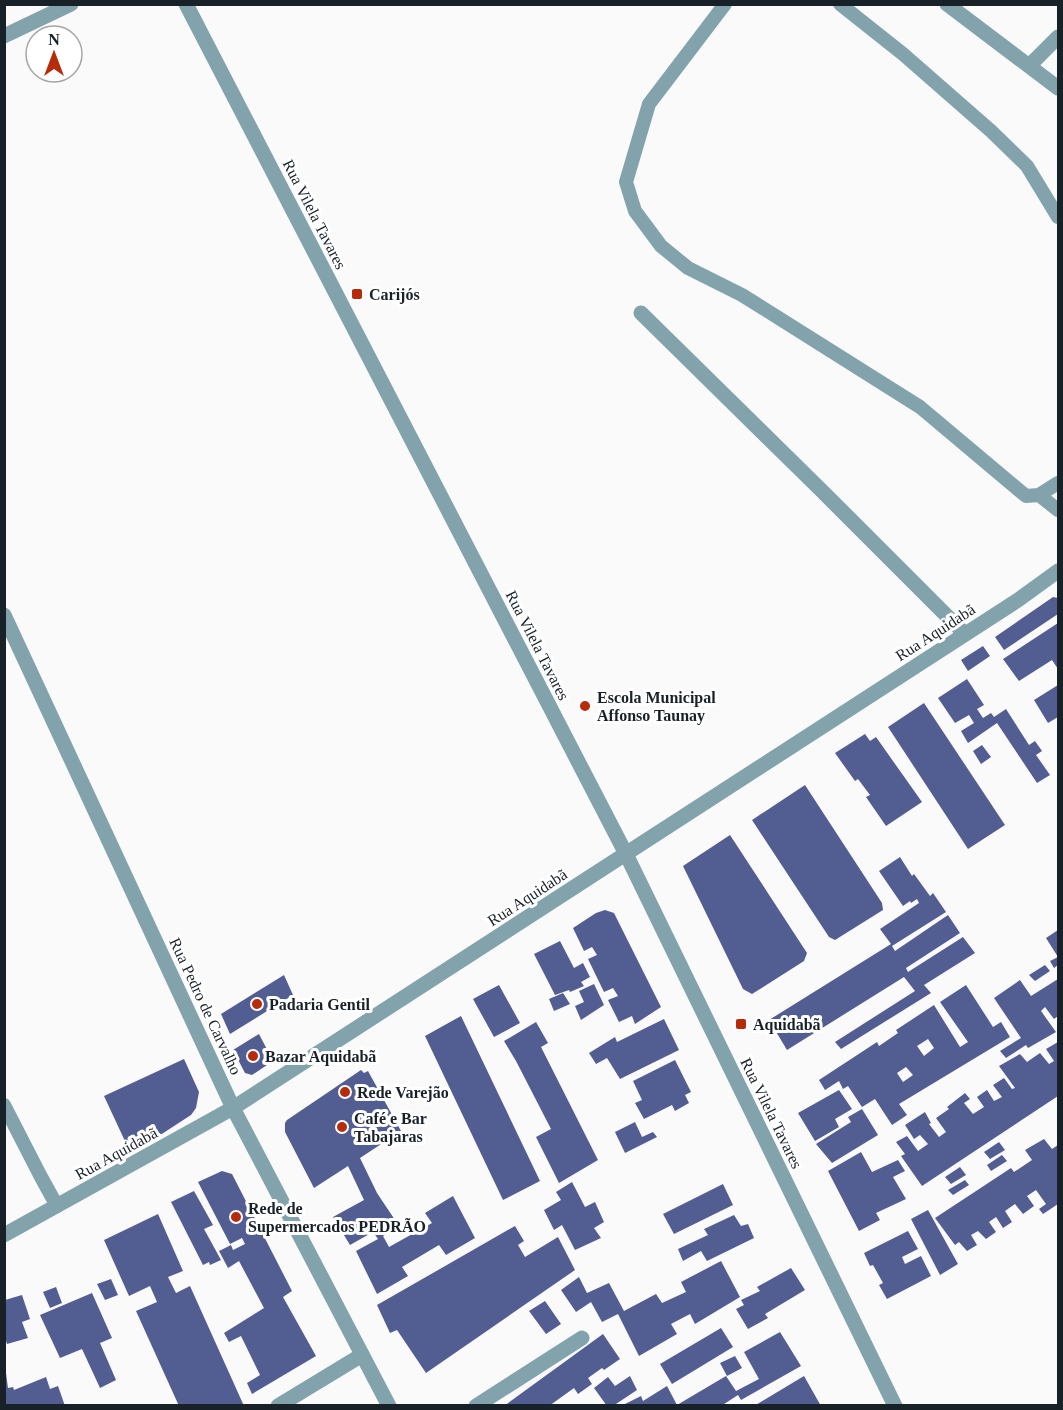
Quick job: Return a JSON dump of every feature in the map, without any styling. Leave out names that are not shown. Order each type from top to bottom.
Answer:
[{"type":"street","points":[[4,36],[71,4]]},
{"type":"street","name":"Rua Vilela Tavares","points":[[186,4],[626,854],[895,1406]]},
{"type":"street","points":[[947,4],[1059,88]]},
{"type":"street","points":[[1029,66],[1059,37]]},
{"type":"street","points":[[641,313],[965,634]]},
{"type":"street","name":"Rua Aquidabã","points":[[4,1235],[233,1108],[1018,600],[1059,571]]},
{"type":"street","name":"Rua Pedro de Carvalho","points":[[6,624],[233,1108],[389,1406]]},
{"type":"street","points":[[476,1406],[582,1338]]},
{"type":"street","points":[[278,1406],[362,1355]]},
{"type":"lane","points":[[725,4],[649,104],[626,182],[635,211],[661,246],[688,268],[742,295],[920,407],[1026,496],[1040,495],[1059,483]]},
{"type":"lane","points":[[840,4],[903,54],[991,131],[1027,166],[1059,217]]},
{"type":"lane","points":[[1040,495],[1059,510]]},
{"type":"lane","points":[[4,1105],[57,1206]]},
{"type":"building","points":[[1053,597],[1058,598],[1058,614],[1004,650],[995,637]]},
{"type":"building","points":[[1058,623],[1058,669],[1052,660],[1019,681],[1003,659]]},
{"type":"building","points":[[983,646],[990,656],[968,671],[961,660]]},
{"type":"building","points":[[967,679],[984,705],[977,709],[983,718],[991,713],[994,717],[1006,709],[1029,745],[1035,741],[1042,751],[1036,755],[1050,775],[1037,783],[997,723],[968,743],[961,731],[974,723],[969,715],[955,723],[938,698]]},
{"type":"building","points":[[1058,685],[1058,717],[1048,723],[1034,700]]},
{"type":"building","points":[[924,703],[1005,825],[968,849],[888,727]]},
{"type":"building","points":[[865,734],[870,741],[876,737],[922,802],[886,826],[866,797],[870,795],[858,779],[855,781],[835,753]]},
{"type":"building","points":[[982,745],[991,757],[981,764],[973,751]]},
{"type":"building","points":[[805,785],[882,903],[883,910],[835,940],[829,937],[752,820]]},
{"type":"building","points":[[730,835],[807,953],[804,961],[752,994],[743,989],[683,866]]},
{"type":"building","points":[[900,857],[912,876],[914,874],[930,896],[933,893],[946,912],[892,946],[895,951],[948,915],[960,933],[906,968],[908,972],[963,937],[975,953],[924,985],[931,993],[841,1049],[835,1042],[915,991],[904,977],[787,1050],[769,1020],[891,944],[880,929],[919,903],[917,899],[903,906],[879,871]]},
{"type":"building","points":[[605,910],[614,913],[661,1007],[635,1024],[632,1016],[619,1022],[608,1000],[618,996],[613,988],[604,992],[588,959],[597,955],[592,947],[584,951],[573,928]]},
{"type":"building","points":[[1058,930],[1058,957],[1046,938]]},
{"type":"building","points":[[560,941],[574,968],[583,963],[590,977],[581,982],[584,986],[555,995],[534,954]]},
{"type":"building","points":[[1058,957],[1058,965],[1054,968],[1050,961]]},
{"type":"building","points":[[1045,965],[1050,971],[1035,981],[1029,975]]},
{"type":"building","name":"Padaria Gentil","points":[[284,975],[293,995],[230,1034],[221,1014]]},
{"type":"building","points":[[1058,979],[1058,1016],[1054,1019],[1045,1007],[1041,1011],[1056,1032],[1028,1048],[1026,1045],[1006,1058],[1000,1051],[1021,1038],[994,998],[1020,980],[1031,996]]},
{"type":"building","points":[[594,984],[604,1005],[581,1020],[575,1006],[584,1002],[579,991]]},
{"type":"building","points":[[499,985],[520,1023],[494,1037],[473,999]]},
{"type":"building","points":[[966,985],[993,1027],[1001,1022],[1010,1037],[899,1104],[907,1115],[892,1125],[875,1099],[862,1107],[848,1086],[843,1089],[839,1081],[825,1090],[819,1080],[877,1042],[879,1046],[898,1033],[896,1030],[934,1005],[960,1047],[968,1042],[940,1002]],"holes":[[[928,1039],[934,1048],[924,1056],[917,1046]],[[906,1067],[913,1075],[903,1082],[897,1073]]]},
{"type":"building","points":[[563,993],[570,1004],[554,1011],[549,999]]},
{"type":"building","points":[[461,1016],[540,1181],[503,1200],[425,1036]]},
{"type":"building","points":[[664,1019],[679,1050],[620,1079],[607,1058],[596,1064],[589,1053],[615,1037],[617,1042]]},
{"type":"building","points":[[536,1022],[548,1043],[541,1047],[598,1160],[559,1183],[536,1137],[551,1129],[504,1041]]},
{"type":"building","points":[[259,1034],[273,1061],[252,1075],[245,1073],[233,1050]]},
{"type":"building","points":[[1058,1042],[1058,1096],[922,1186],[901,1156],[905,1154],[896,1142],[907,1136],[918,1151],[928,1144],[920,1135],[914,1139],[905,1125],[925,1112],[931,1123],[929,1124],[939,1137],[946,1132],[936,1118],[949,1109],[947,1107],[965,1093],[970,1099],[964,1103],[973,1114],[984,1107],[977,1097],[987,1090],[994,1101],[1002,1097],[993,1085],[1004,1078],[1012,1089],[1015,1088],[999,1066],[1020,1054],[1027,1062],[1040,1053],[1049,1064],[1054,1061],[1046,1049]]},
{"type":"building","points":[[184,1059],[199,1092],[196,1108],[191,1115],[131,1154],[104,1096]]},
{"type":"building","points":[[675,1060],[691,1092],[685,1095],[689,1103],[675,1111],[672,1105],[644,1119],[635,1103],[642,1100],[633,1081]]},
{"type":"building","points":[[361,1070],[364,1073],[368,1071],[401,1131],[360,1158],[377,1193],[395,1220],[392,1221],[397,1228],[383,1236],[389,1247],[432,1223],[425,1213],[453,1196],[475,1238],[446,1255],[439,1245],[402,1267],[408,1276],[377,1294],[356,1251],[378,1239],[373,1232],[350,1245],[333,1217],[364,1200],[348,1166],[314,1188],[285,1132],[287,1120]]},
{"type":"building","points":[[839,1090],[852,1109],[835,1119],[839,1127],[815,1141],[798,1113]]},
{"type":"building","points":[[862,1109],[878,1135],[832,1163],[816,1144],[851,1122],[848,1117]]},
{"type":"building","points":[[635,1122],[642,1137],[653,1132],[657,1137],[625,1153],[615,1132]]},
{"type":"building","points":[[1044,1139],[1052,1149],[1058,1145],[1058,1204],[1043,1214],[1039,1209],[1046,1204],[1036,1190],[1027,1196],[1034,1206],[1023,1214],[1015,1204],[1005,1211],[1012,1222],[1003,1228],[996,1217],[989,1222],[996,1232],[986,1239],[978,1231],[971,1235],[977,1245],[967,1251],[959,1242],[955,1245],[935,1218],[1011,1168],[1014,1172],[1032,1160],[1025,1150]]},
{"type":"building","points":[[999,1142],[1005,1150],[990,1159],[984,1152]]},
{"type":"building","points":[[861,1152],[872,1172],[898,1160],[905,1171],[893,1177],[906,1199],[876,1213],[880,1220],[859,1231],[828,1171]]},
{"type":"building","points":[[1002,1155],[1007,1161],[991,1171],[987,1165]]},
{"type":"building","points":[[960,1167],[966,1175],[951,1184],[945,1177]]},
{"type":"building","points":[[222,1171],[232,1174],[292,1291],[283,1297],[316,1356],[252,1394],[247,1383],[260,1375],[241,1336],[229,1342],[224,1333],[264,1308],[239,1261],[228,1268],[219,1251],[231,1245],[233,1250],[245,1244],[242,1238],[230,1244],[198,1182]]},
{"type":"building","points":[[965,1180],[969,1185],[953,1195],[948,1190]]},
{"type":"building","points":[[572,1182],[585,1207],[595,1202],[604,1222],[594,1228],[601,1238],[575,1250],[562,1225],[554,1230],[544,1210],[561,1200],[556,1192]]},
{"type":"building","points":[[723,1184],[733,1205],[674,1234],[663,1214]]},
{"type":"building","points":[[194,1191],[213,1225],[204,1229],[221,1260],[210,1265],[209,1262],[203,1265],[171,1202]]},
{"type":"building","points":[[928,1210],[958,1264],[940,1275],[911,1219]]},
{"type":"building","points":[[158,1214],[183,1271],[168,1277],[176,1293],[190,1286],[244,1406],[179,1406],[136,1311],[157,1302],[150,1286],[129,1296],[104,1240]]},
{"type":"building","points":[[734,1215],[741,1226],[748,1224],[754,1238],[707,1261],[701,1251],[683,1261],[678,1249],[708,1235],[704,1229]]},
{"type":"building","points":[[515,1226],[524,1241],[518,1245],[525,1257],[558,1237],[575,1270],[426,1373],[397,1330],[390,1333],[377,1305]]},
{"type":"building","points":[[908,1231],[918,1249],[902,1257],[905,1264],[921,1256],[931,1276],[887,1299],[879,1285],[883,1283],[873,1265],[870,1266],[864,1253]]},
{"type":"building","points":[[721,1261],[740,1297],[695,1324],[690,1314],[671,1324],[677,1334],[639,1356],[618,1314],[602,1322],[591,1302],[576,1312],[561,1290],[579,1277],[587,1293],[609,1283],[624,1311],[656,1294],[662,1303],[686,1292],[681,1282]]},
{"type":"building","points":[[791,1268],[805,1290],[765,1314],[768,1318],[748,1329],[736,1309],[744,1305],[741,1300],[760,1291],[757,1287]]},
{"type":"building","points":[[111,1279],[118,1295],[105,1300],[97,1284]]},
{"type":"building","points":[[56,1287],[62,1303],[50,1308],[43,1292]]},
{"type":"building","points":[[92,1293],[112,1338],[100,1343],[116,1380],[100,1388],[82,1349],[60,1358],[40,1315]]},
{"type":"building","points":[[22,1295],[30,1319],[22,1322],[28,1338],[7,1344],[5,1300]]},
{"type":"building","points":[[545,1301],[561,1324],[546,1334],[529,1311]]},
{"type":"building","points":[[721,1328],[733,1347],[672,1384],[660,1364]]},
{"type":"building","points":[[780,1332],[801,1366],[741,1400],[738,1395],[721,1406],[621,1406],[641,1396],[643,1401],[667,1386],[677,1405],[726,1376],[736,1391],[759,1379],[744,1352]]},
{"type":"building","points":[[603,1334],[620,1359],[588,1378],[592,1384],[578,1394],[574,1388],[549,1406],[504,1406]]},
{"type":"building","points":[[735,1356],[742,1368],[727,1376],[720,1363]]},
{"type":"building","points":[[4,1373],[6,1373],[8,1388],[13,1387],[14,1390],[46,1377],[50,1389],[58,1386],[65,1406],[4,1406]]},
{"type":"building","points":[[630,1376],[637,1390],[613,1406],[607,1406],[594,1388],[608,1377],[615,1386]]},
{"type":"building","points":[[804,1376],[821,1406],[754,1406]]},
{"type":"place","name":"Carijós","points":[[357,294]]},
{"type":"place","name":"Escola Municipal Affonso Taunay","points":[[585,706]]},
{"type":"place","name":"Padaria Gentil","points":[[257,1004]]},
{"type":"place","name":"Aquidabã","points":[[741,1024]]},
{"type":"place","name":"Bazar Aquidabã","points":[[253,1056]]},
{"type":"place","name":"Rede Varejão","points":[[345,1092]]},
{"type":"place","name":"Café e Bar Tabajaras","points":[[342,1127]]},
{"type":"place","name":"Rede de Supermercados PEDRÃO","points":[[236,1217]]}]
